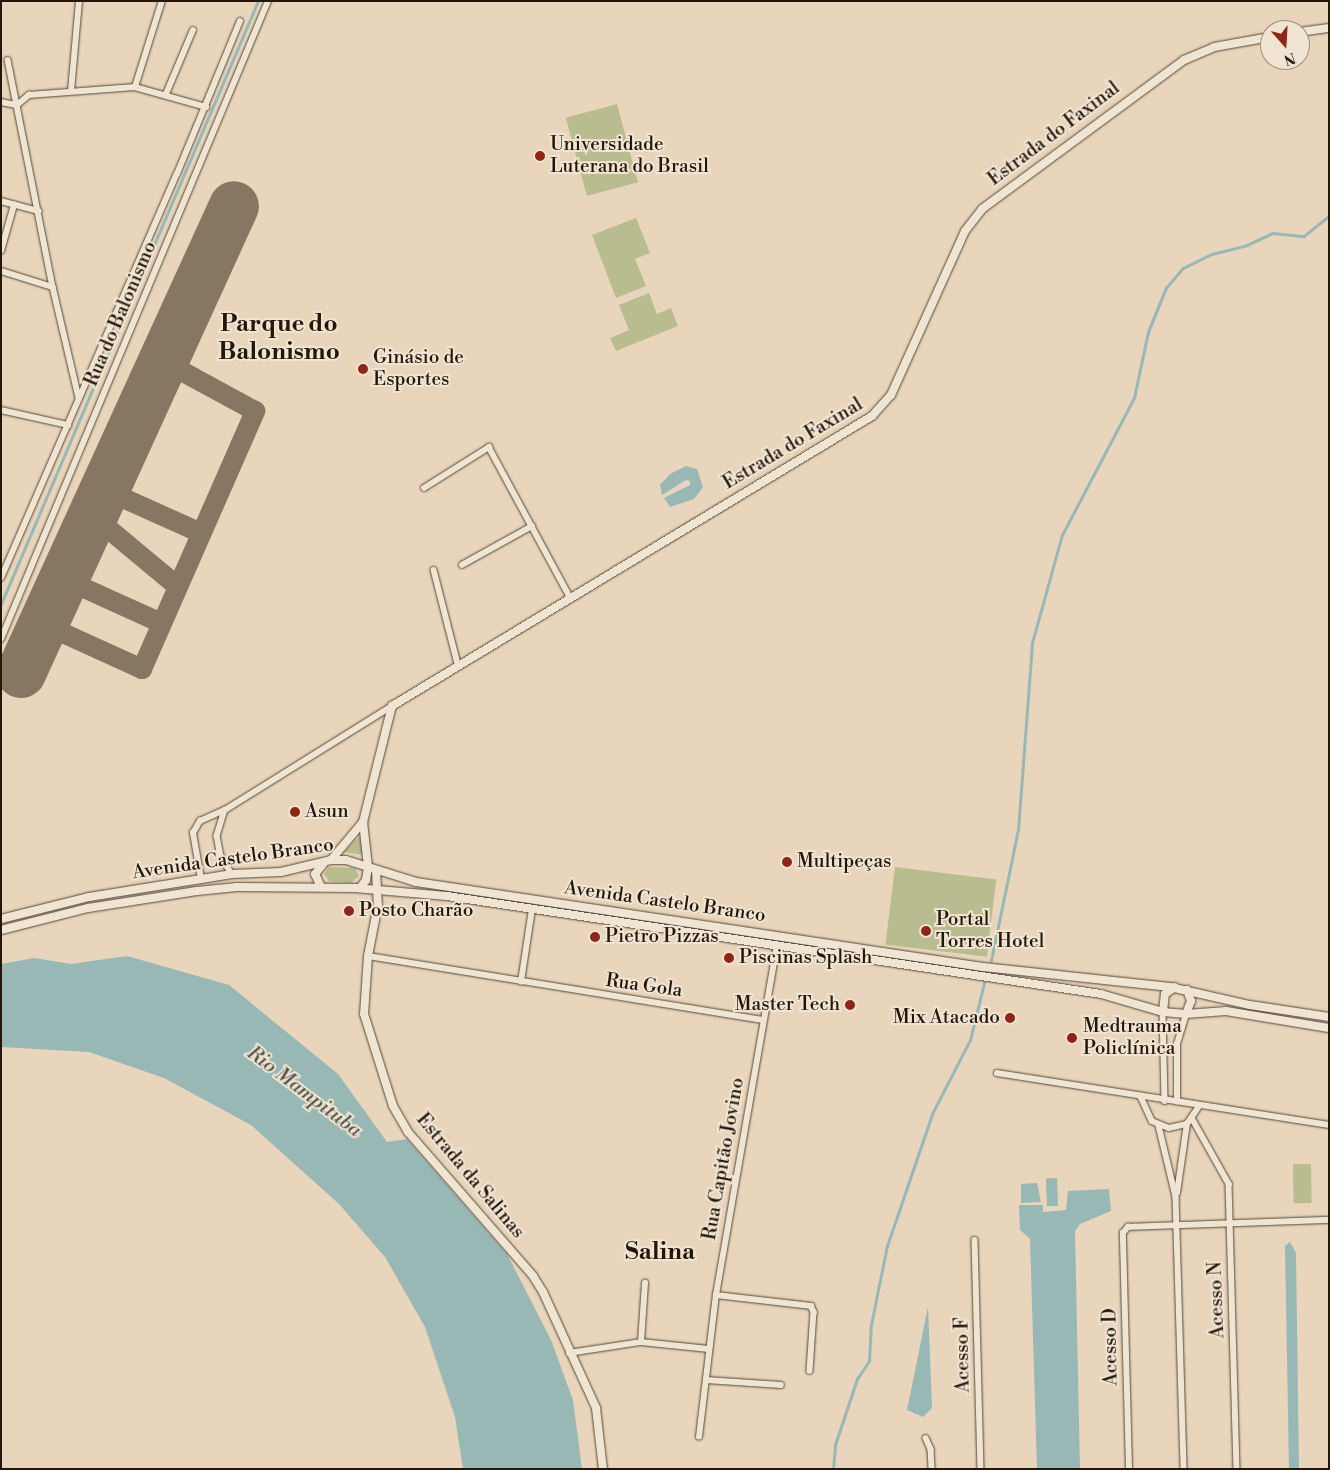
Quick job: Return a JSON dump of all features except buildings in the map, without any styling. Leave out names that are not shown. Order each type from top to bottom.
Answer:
[{"type":"main road","points":[[1310,31],[1329,28]]},
{"type":"main road","name":"Estrada do Faxinal","points":[[392,706],[458,664],[872,416],[891,395],[966,231],[982,209],[1184,60],[1214,47],[1260,39]]},
{"type":"main road","points":[[321,887],[315,874],[363,822],[392,706]]},
{"type":"main road","name":"Estrada da Salinas","points":[[363,822],[372,869],[379,890],[368,956],[364,1014],[366,1027],[393,1106],[408,1132],[533,1276],[596,1408],[603,1469]]},
{"type":"main road","name":"Avenida Castelo Branco","points":[[1,919],[89,897],[232,874],[281,872],[328,861],[351,861],[372,869],[430,884],[983,967],[1176,987],[1250,1005],[1329,1017]]},
{"type":"main road","points":[[360,888],[365,883],[372,869]]},
{"type":"main road","name":"Avenida Castelo Branco","points":[[1,930],[144,897],[237,887],[360,888],[532,909],[1101,994],[1163,1012],[1186,1014],[1226,1011],[1329,1028]]},
{"type":"main road","points":[[1163,1012],[1165,994],[1176,987]]},
{"type":"main road","points":[[1186,1014],[1191,1001],[1187,990]]},
{"type":"street","points":[[71,91],[80,1]]},
{"type":"street","points":[[135,87],[162,1]]},
{"type":"street","name":"Rua do Balonismo","points":[[1,639],[268,1]]},
{"type":"street","name":"Rua do Balonismo","points":[[1,578],[206,107],[240,22]]},
{"type":"street","points":[[166,94],[194,30]]},
{"type":"street","points":[[8,60],[53,287],[79,398]]},
{"type":"street","points":[[1,102],[17,104],[29,95],[135,87],[166,94],[206,107]]},
{"type":"street","points":[[1,200],[39,212]]},
{"type":"street","points":[[1,251],[14,205]]},
{"type":"street","points":[[1,271],[53,287]]},
{"type":"street","points":[[1,410],[68,425]]},
{"type":"street","points":[[424,488],[489,447],[570,597]]},
{"type":"street","points":[[462,565],[532,526]]},
{"type":"street","points":[[434,570],[458,664]]},
{"type":"street","points":[[200,879],[194,828],[200,821],[225,810],[392,706]]},
{"type":"street","points":[[225,810],[217,836],[221,856],[232,874]]},
{"type":"street","points":[[521,982],[532,909]]},
{"type":"street","name":"Rua Capitão Jovino","points":[[699,1437],[716,1295],[777,946]]},
{"type":"street","name":"Rua Gola","points":[[368,956],[764,1020]]},
{"type":"street","points":[[1163,1012],[1166,1044],[1165,1101]]},
{"type":"street","points":[[1177,1102],[1177,1044],[1186,1014]]},
{"type":"street","points":[[1166,1044],[1177,1044]]},
{"type":"street","points":[[997,1073],[1165,1101],[1329,1125]]},
{"type":"street","points":[[1141,1097],[1147,1114],[1159,1126],[1176,1198],[1184,1469]]},
{"type":"street","points":[[1176,1198],[1187,1124],[1199,1106]]},
{"type":"street","name":"Acesso N","points":[[1192,1118],[1229,1184],[1237,1469]]},
{"type":"street","points":[[1159,1126],[1169,1128],[1187,1124]]},
{"type":"street","points":[[1178,1224],[1329,1220]]},
{"type":"street","name":"Acesso D","points":[[1129,1469],[1123,1232],[1128,1227],[1178,1224]]},
{"type":"street","name":"Acesso F","points":[[975,1240],[981,1469]]},
{"type":"street","points":[[641,1342],[645,1283]]},
{"type":"street","points":[[716,1295],[811,1306],[814,1312],[810,1371]]},
{"type":"street","points":[[569,1353],[641,1342],[709,1349]]},
{"type":"street","points":[[706,1380],[780,1386]]},
{"type":"street","points":[[926,1438],[931,1449],[932,1469]]},
{"type":"green space","points":[[617,104],[638,182],[587,196],[566,118]]},
{"type":"green space","points":[[636,218],[650,253],[635,259],[646,286],[616,298],[592,235]]},
{"type":"green space","points":[[649,293],[657,314],[671,308],[678,326],[616,351],[610,338],[629,330],[619,305]]},
{"type":"green space","points":[[361,835],[364,855],[344,852]]},
{"type":"green space","points":[[329,867],[355,868],[359,876],[351,883],[329,881],[324,874]]},
{"type":"green space","points":[[895,867],[996,879],[987,957],[885,944]]},
{"type":"green space","points":[[1293,1164],[1311,1164],[1312,1203],[1294,1203]]},
{"type":"water","points":[[686,466],[697,469],[703,487],[694,499],[670,507],[664,498],[690,485],[690,481],[686,480],[662,495],[660,485],[670,474]]},
{"type":"water","name":"Rio Mampituba","points":[[127,956],[229,985],[338,1074],[387,1142],[407,1139],[507,1254],[551,1340],[573,1400],[582,1469],[463,1469],[455,1417],[425,1327],[385,1257],[339,1204],[251,1125],[164,1078],[89,1052],[1,1047],[1,964],[34,958],[71,964]]},
{"type":"water","points":[[1046,1178],[1057,1178],[1058,1206],[1047,1206]]},
{"type":"water","points":[[1037,1183],[1041,1202],[1021,1203],[1021,1184]]},
{"type":"water","points":[[1109,1189],[1111,1211],[1080,1224],[1075,1231],[1080,1469],[1037,1469],[1030,1239],[1020,1230],[1019,1205],[1043,1205],[1043,1212],[1066,1210],[1068,1191]]},
{"type":"water","points":[[1290,1242],[1296,1253],[1299,1469],[1289,1469],[1285,1246]]},
{"type":"water","points":[[928,1307],[932,1408],[923,1417],[907,1410]]},
{"type":"waterway","points":[[1,604],[258,1]]},
{"type":"waterway","points":[[991,961],[1018,830],[1032,643],[1062,535],[1134,398],[1148,332],[1166,288],[1183,268],[1212,254],[1247,245],[1273,233],[1304,236],[1329,216]]},
{"type":"waterway","points":[[833,1469],[835,1445],[857,1379],[869,1361],[871,1325],[887,1246],[933,1112],[970,1040],[984,983]]},
{"type":"taxiway","points":[[43,624],[142,669],[255,411],[163,361]]},
{"type":"taxiway","points":[[105,490],[199,532]]},
{"type":"taxiway","points":[[93,516],[177,586]]},
{"type":"taxiway","points":[[64,579],[161,623]]},
{"type":"runway","points":[[21,673],[234,206]]},
{"type":"place","name":"Universidade Luterana do Brasil","points":[[540,156]]},
{"type":"place","name":"Ginásio de Esportes","points":[[363,369]]},
{"type":"place","name":"Asun","points":[[295,812]]},
{"type":"place","name":"Multipeças","points":[[787,862]]},
{"type":"place","name":"Posto Charão","points":[[349,911]]},
{"type":"place","name":"Portal Torres Hotel","points":[[926,931]]},
{"type":"place","name":"Pietro Pizzas","points":[[595,937]]},
{"type":"place","name":"Piscinas Splash","points":[[729,958]]},
{"type":"place","name":"Master Tech","points":[[850,1005]]},
{"type":"place","name":"Mix Atacado","points":[[1010,1018]]},
{"type":"place","name":"Medtrauma Policlínica","points":[[1072,1038]]},
{"type":"district","name":"Parque do Balonismo","points":[[279,339]]},
{"type":"district","name":"Salina","points":[[660,1253]]}]
